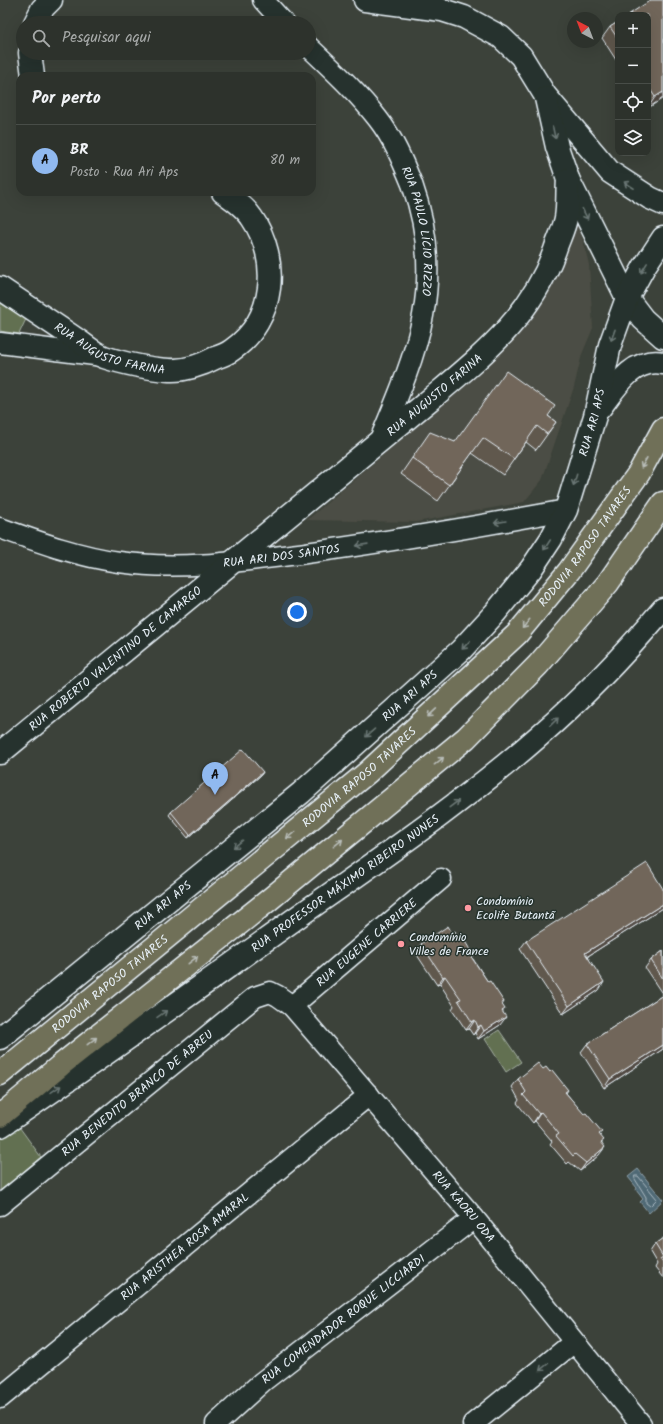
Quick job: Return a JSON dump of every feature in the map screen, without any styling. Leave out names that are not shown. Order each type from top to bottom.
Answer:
[{"type":"highway","name":"RODOVIA RAPOSO TAVARES","points":[[0,1074],[368,772],[517,634],[569,571],[639,473],[663,429]]},
{"type":"highway","points":[[0,1116],[61,1065],[264,904],[466,738],[538,665],[608,583],[663,503]]},
{"type":"main road","points":[[38,16],[42,9],[51,0]]},
{"type":"main road","name":"RUA AUGUSTO FARINA","points":[[365,0],[442,10],[482,25],[500,37],[521,56],[545,95],[610,172],[650,198],[663,204]]},
{"type":"main road","points":[[31,60],[32,72]]},
{"type":"main road","name":"RUA AUGUSTO FARINA","points":[[545,95],[557,148],[568,179],[627,298],[643,319],[663,337]]},
{"type":"main road","name":"RUA AUGUSTO FARINA","points":[[230,563],[482,356],[521,314],[539,287],[566,220],[568,179]]},
{"type":"main road","name":"RUA AUGUSTO FARINA","points":[[0,288],[103,356],[155,369],[171,371],[195,366],[232,350],[244,339],[256,324],[264,310],[269,291],[270,262],[264,240],[251,217],[236,201],[229,196]]},
{"type":"main road","name":"RUA ARI APS","points":[[0,1038],[301,793],[461,650],[495,613],[531,569],[551,539],[566,510],[595,416],[610,345],[627,298],[644,267],[663,238]]},
{"type":"main road","points":[[595,416],[620,380],[630,372],[644,365],[663,362]]},
{"type":"main road","name":"RUA ROBERTO VALENTINO DE CAMARGO","points":[[0,753],[230,563]]},
{"type":"main road","name":"RUA PROFESSOR MÁXIMO RIBEIRO NUNES","points":[[0,1126],[213,979],[361,873],[500,769],[540,736],[611,668],[663,609]]},
{"type":"street","points":[[263,0],[278,16]]},
{"type":"street","name":"RUA PAULO LÍCIO RIZZO","points":[[316,54],[360,96],[379,120],[395,146],[418,202],[427,240],[428,280],[424,318],[402,389],[379,442]]},
{"type":"street","points":[[0,343],[103,356]]},
{"type":"street","name":"RUA ARI DOS SANTOS","points":[[0,528],[56,548],[120,562],[176,565],[230,563],[401,540],[566,510]]},
{"type":"street","name":"RUA EUGENE CARRIERE","points":[[285,1001],[441,879]]},
{"type":"street","name":"RUA BENEDITO BRANCO DE ABREU","points":[[0,1205],[255,997],[270,992],[285,1001]]},
{"type":"street","name":"RUA KAORU ODA","points":[[285,1001],[474,1218],[641,1424]]},
{"type":"street","name":"RUA ARISTHEA ROSA AMARAL","points":[[0,1398],[369,1096]]},
{"type":"street","name":"RUA COMENDADOR ROQUE LICCIARDI","points":[[216,1424],[262,1382],[474,1218]]},
{"type":"street","points":[[472,1424],[574,1342]]},
{"type":"shaded area","points":[[573,215],[583,240],[589,265],[593,328],[582,354],[574,387],[542,480],[524,502],[416,522],[307,520],[423,421],[485,361]]},
{"type":"green space","points":[[0,303],[26,319],[19,334],[0,331]]},
{"type":"green space","points":[[499,1030],[521,1062],[506,1072],[485,1039]]},
{"type":"green space","points":[[17,1124],[41,1157],[0,1191],[0,1138]]},
{"type":"water","points":[[638,1169],[663,1200],[649,1213],[640,1202],[643,1199],[636,1190],[637,1188],[628,1177]]},
{"type":"building","points":[[651,0],[663,0],[663,92],[655,97],[651,91],[651,12],[633,12]]},
{"type":"building","points":[[615,24],[615,34],[610,27]]},
{"type":"building","points":[[506,371],[555,406],[548,416],[556,422],[547,434],[537,426],[514,459],[483,438],[449,485],[412,458],[430,432],[455,442]]},
{"type":"building","points":[[243,749],[263,772],[190,835],[171,812]]},
{"type":"building","points":[[647,863],[663,889],[663,904],[585,953],[604,982],[569,1006],[526,941]]},
{"type":"building","points":[[448,926],[452,933],[455,931],[458,937],[461,935],[474,956],[472,958],[504,1002],[501,1003],[505,1009],[502,1011],[506,1017],[484,1031],[481,1025],[478,1027],[475,1020],[472,1022],[458,1000],[461,999],[445,976],[443,977],[421,944]]},
{"type":"building","points":[[663,951],[663,979],[651,960]]},
{"type":"building","points":[[663,995],[663,1045],[610,1079],[587,1044]]},
{"type":"building","points":[[538,1063],[543,1069],[546,1067],[550,1072],[552,1070],[568,1090],[565,1092],[602,1132],[599,1134],[604,1140],[601,1142],[605,1147],[586,1163],[575,1154],[573,1156],[556,1136],[559,1134],[541,1112],[539,1114],[523,1095],[526,1092],[518,1079]]},
{"type":"building","points":[[663,1238],[663,1257],[655,1244]]},
{"type":"place","name":"BR","points":[[215,795]]},
{"type":"place","name":"Condomínio Ecolife Butantã","points":[[468,908]]},
{"type":"place","name":"Condomínio Villes de France","points":[[401,944]]}]
